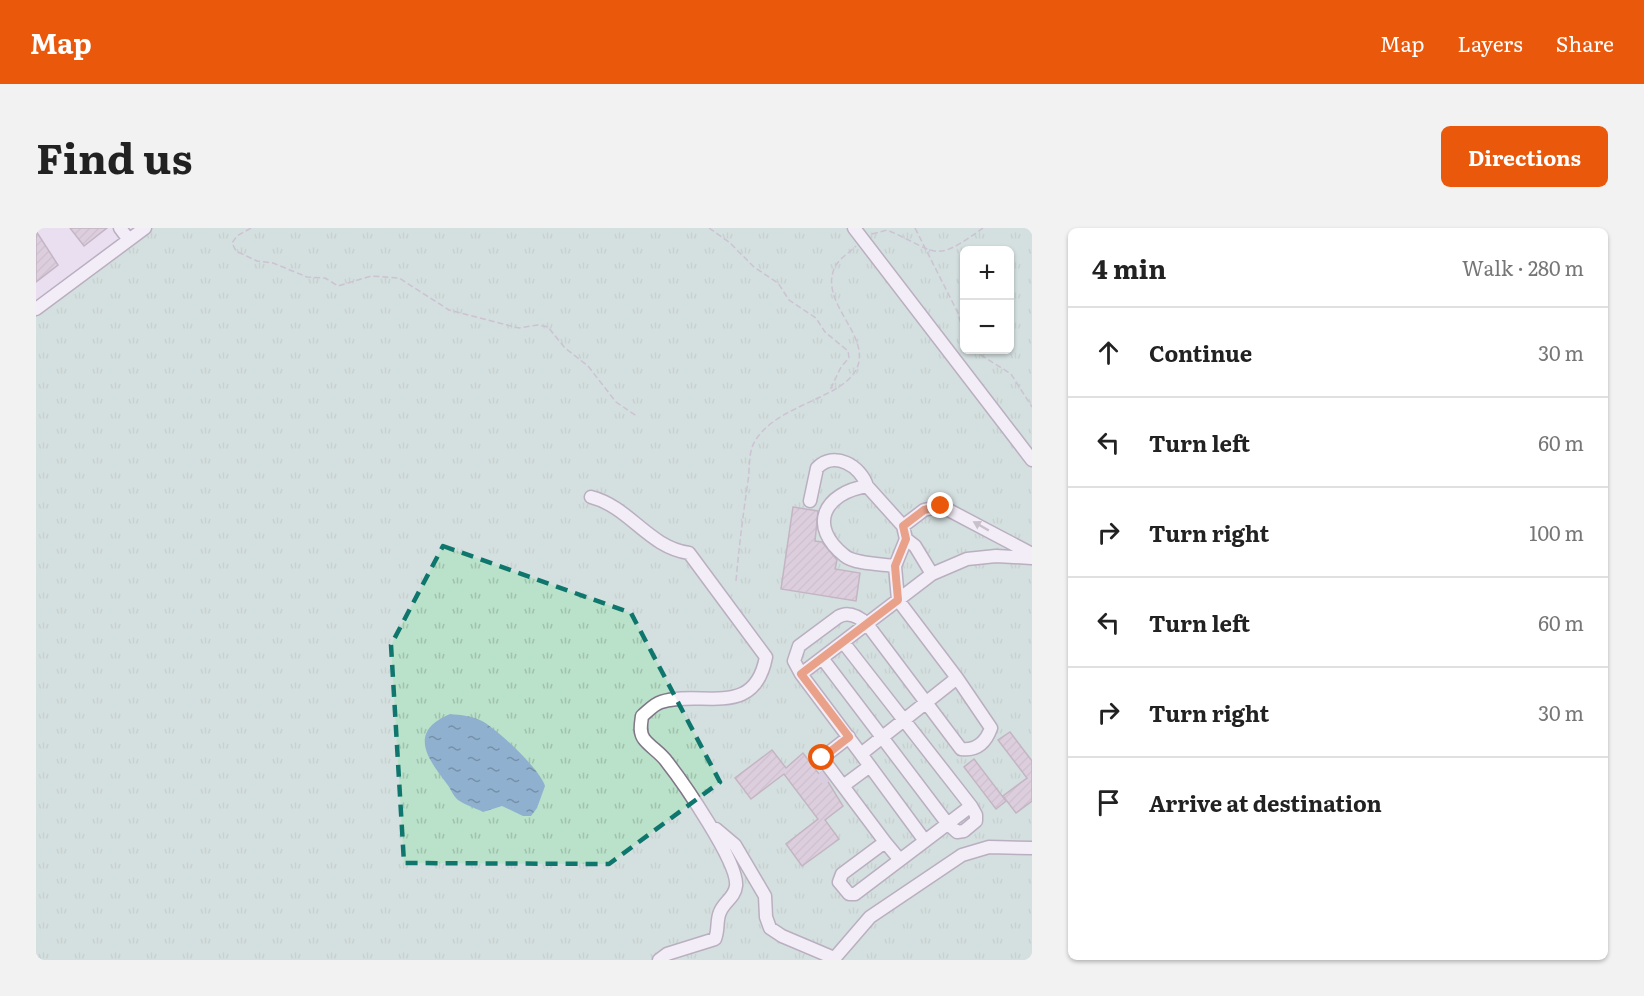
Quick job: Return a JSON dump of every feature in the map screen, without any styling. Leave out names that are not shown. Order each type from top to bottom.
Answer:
[{"type":"street","points":[[120,228],[129,240]]},
{"type":"street","points":[[37,307],[145,228]]},
{"type":"street","points":[[854,228],[1032,460]]},
{"type":"street","points":[[810,501],[817,468],[825,462],[839,460],[854,467],[862,474],[867,486],[903,526],[906,539],[895,566],[898,600],[992,728],[987,741],[971,750],[961,749],[867,624],[855,616],[843,614],[803,642],[794,656],[796,668],[925,841]]},
{"type":"street","points":[[867,486],[850,489],[835,497],[827,508],[825,530],[846,557],[895,566]]},
{"type":"street","points":[[591,497],[603,500],[621,510],[643,532],[671,550],[689,553],[766,657],[763,672],[749,690],[727,699],[659,702],[642,716],[641,730],[644,739],[668,762],[708,823],[733,867],[737,885],[733,897],[723,906],[718,916],[720,929],[715,939],[667,954],[659,960]]},
{"type":"street","points":[[903,526],[924,510],[941,506],[956,512],[1032,556]]},
{"type":"street","points":[[906,539],[915,546],[932,573]]},
{"type":"street","points":[[801,674],[932,573],[967,559],[1032,556]]},
{"type":"street","points":[[843,642],[971,806],[855,894],[847,892],[839,882],[841,876],[885,842]]},
{"type":"street","points":[[822,658],[947,824]]},
{"type":"street","points":[[861,754],[957,678]]},
{"type":"street","points":[[821,772],[819,764],[822,758],[849,737]]},
{"type":"street","points":[[822,758],[837,785],[900,860]]},
{"type":"street","points":[[837,785],[870,766]]},
{"type":"street","points":[[708,823],[735,845],[765,896],[766,917],[770,928],[782,936],[833,959],[870,917],[962,855],[989,847],[1032,848]]},
{"type":"path","points":[[251,228],[237,236],[232,243],[236,251],[257,261],[273,263],[307,277],[325,278],[338,286],[371,276],[399,278],[449,310],[519,328],[538,325],[548,327],[565,348],[588,366],[616,402],[638,417]]},
{"type":"path","points":[[709,228],[729,242],[754,267],[778,282],[789,300],[816,318],[825,332],[845,348],[849,358],[841,367],[830,391]]},
{"type":"path","points":[[915,228],[927,249],[960,323]]},
{"type":"path","points":[[736,581],[741,520],[753,443],[780,417],[845,383],[853,375],[860,355],[857,342],[838,304],[833,272],[844,256],[863,240],[884,229],[927,249],[942,252],[953,249],[983,228]]},
{"type":"path","points":[[979,354],[1011,374],[1032,407]]},
{"type":"highlighted area","points":[[443,546],[631,613],[720,782],[609,864],[404,863],[391,645]]},
{"type":"green space","points":[[153,228],[1032,228],[1032,960],[36,960],[36,314]]},
{"type":"water","points":[[450,714],[482,721],[508,741],[535,770],[545,786],[537,808],[531,816],[523,816],[502,806],[483,812],[455,797],[433,765],[425,746],[425,737],[429,729],[437,721]]},
{"type":"building","points":[[70,228],[107,228],[84,246]]},
{"type":"building","points":[[36,231],[58,265],[36,282]]},
{"type":"building","points":[[793,507],[818,511],[815,541],[822,542],[837,560],[835,569],[860,573],[856,601],[781,589]]},
{"type":"building","points":[[1010,732],[1032,761],[1032,801],[1016,813],[1003,796],[1027,778],[998,740]]},
{"type":"building","points":[[772,750],[786,768],[803,753],[819,774],[822,772],[843,806],[825,820],[839,839],[802,866],[786,844],[818,819],[784,774],[751,799],[735,778]]},
{"type":"building","points":[[974,759],[1006,801],[996,809],[964,767]]},
{"type":"tunnel","points":[[821,772],[831,784]]},
{"type":"route","points":[[822,758],[849,737],[801,674],[898,600],[895,566],[906,539],[903,526],[924,510],[941,506]]}]
